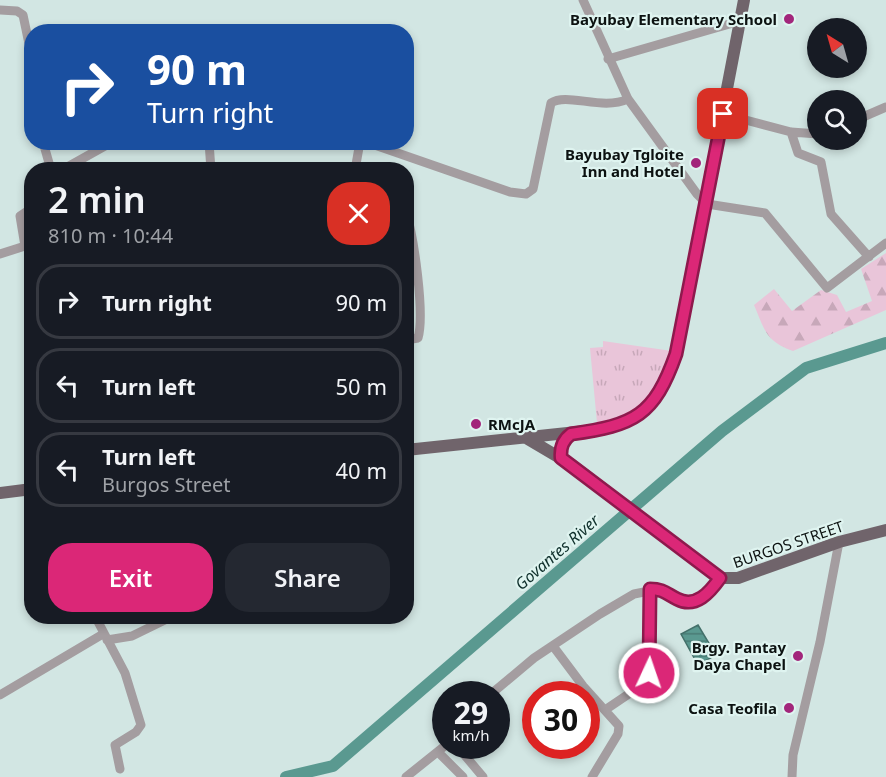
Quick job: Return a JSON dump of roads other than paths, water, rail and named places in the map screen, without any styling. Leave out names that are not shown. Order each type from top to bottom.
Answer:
[{"type":"main road","points":[[414,446],[528,439],[605,429],[631,420],[645,411],[667,381],[676,354],[707,204],[744,0]]},
{"type":"main road","points":[[561,458],[562,444],[571,434]]},
{"type":"main road","name":"BURGOS STREET","points":[[528,439],[561,458],[720,578],[738,578],[839,542],[886,530]]},
{"type":"main road","points":[[0,492],[24,490]]},
{"type":"street","points":[[583,0],[628,99],[688,184],[707,204],[765,213],[827,288],[886,243]]},
{"type":"street","points":[[0,10],[23,15],[25,24]]},
{"type":"street","points":[[608,59],[740,21]]},
{"type":"street","points":[[389,150],[510,192],[526,194],[533,189],[551,103],[567,100],[605,105],[628,99]]},
{"type":"street","points":[[867,115],[886,107]]},
{"type":"street","points":[[723,114],[791,132],[807,133]]},
{"type":"street","points":[[791,132],[798,153],[821,162],[831,213],[869,256]]},
{"type":"street","points":[[76,162],[98,150]]},
{"type":"street","points":[[24,213],[20,216],[24,240]]},
{"type":"street","points":[[0,254],[24,246]]},
{"type":"street","points":[[414,253],[420,324],[418,338],[414,339]]},
{"type":"street","points":[[792,777],[793,755],[839,542]]},
{"type":"street","points":[[507,681],[553,646],[625,599],[650,589],[663,590],[680,600],[691,601],[706,596],[720,578]]},
{"type":"street","points":[[605,710],[642,685],[649,673],[650,589]]},
{"type":"street","points":[[98,624],[125,673],[141,726],[136,732],[115,745],[120,769]]},
{"type":"street","points":[[0,695],[105,637],[132,636],[157,624]]},
{"type":"street","points":[[553,646],[616,722],[619,731],[592,777]]},
{"type":"street","points":[[406,777],[432,757]]},
{"type":"street","points":[[450,759],[463,777]]},
{"type":"street","points":[[468,759],[483,777]]},
{"type":"waterway","name":"Govantes River","points":[[286,777],[333,766],[722,431],[806,368],[886,343]]},
{"type":"place","name":"Bayubay Elementary School","points":[[789,19]]},
{"type":"place","name":"Bayubay Tgloite Inn and Hotel","points":[[696,163]]},
{"type":"place","name":"RMcJA","points":[[476,424]]},
{"type":"place","name":"Brgy. Pantay Daya Chapel","points":[[798,656]]},
{"type":"place","name":"Casa Teofila","points":[[789,708]]}]
